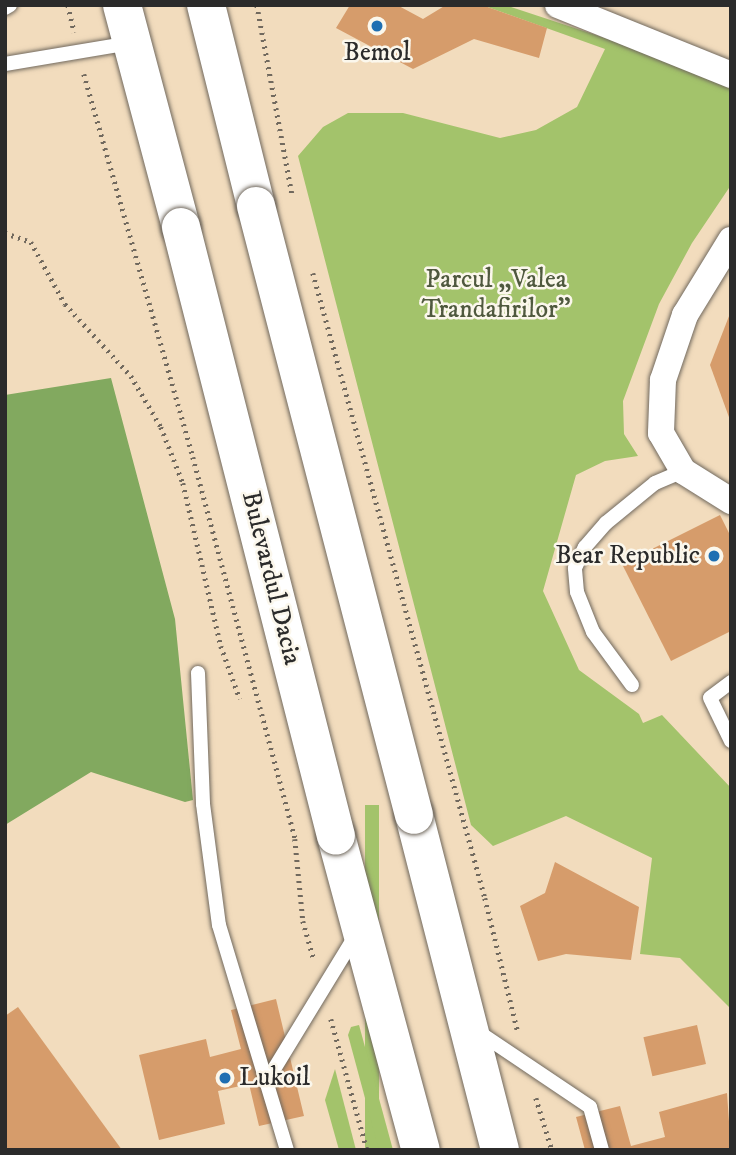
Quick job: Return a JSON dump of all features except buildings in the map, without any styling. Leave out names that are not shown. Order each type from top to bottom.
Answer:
[{"type":"highway","name":"Bulevardul Dacia","points":[[122,5],[336,836],[421,1150]]},
{"type":"highway","points":[[206,5],[500,1150]]},
{"type":"street","points":[[558,5],[731,75]]},
{"type":"street","points":[[731,240],[685,315],[663,380],[661,433],[683,471],[731,501]]},
{"type":"lane","points":[[5,8],[10,5]]},
{"type":"lane","points":[[5,64],[79,54],[132,43]]},
{"type":"lane","points":[[632,685],[593,632],[577,592],[575,568],[585,547],[606,523],[655,483],[683,471]]},
{"type":"lane","points":[[198,673],[203,804],[219,925],[268,1079],[287,1150]]},
{"type":"lane","points":[[731,682],[710,698],[731,741]]},
{"type":"lane","points":[[268,1079],[361,928]]},
{"type":"lane","points":[[467,1024],[590,1107],[602,1150]]},
{"type":"path","points":[[68,5],[79,54],[194,457],[295,839]]},
{"type":"path","points":[[257,5],[294,202]]},
{"type":"path","points":[[5,233],[31,242],[65,304],[131,376],[161,426],[183,483],[221,646],[240,699]]},
{"type":"path","points":[[312,270],[458,808],[485,898],[525,1063],[552,1150]]},
{"type":"green space","name":"Parcul „Valea Trandafirilor”","points":[[482,5],[505,5],[617,42],[731,87],[731,185],[692,243],[659,304],[623,401],[624,434],[638,456],[605,461],[576,475],[543,591],[579,670],[639,714],[643,723],[662,715],[731,788],[731,1009],[680,958],[640,954],[652,858],[566,816],[493,846],[471,825],[298,156],[323,127],[348,113],[403,113],[500,138],[536,130],[577,107],[605,49]]},
{"type":"green space","points":[[111,378],[175,619],[193,800],[185,802],[91,772],[5,825],[5,395]]},
{"type":"green space","points":[[365,805],[379,805],[379,1150],[365,1150]]},
{"type":"green space","points":[[359,1025],[393,1150],[379,1150],[348,1035],[351,1027]]},
{"type":"green space","points":[[335,1069],[356,1150],[339,1150],[325,1100]]},
{"type":"place","name":"Bemol","points":[[377,26]]},
{"type":"place","name":"Bear Republic","points":[[714,556]]},
{"type":"place","name":"Lukoil","points":[[225,1078]]}]
